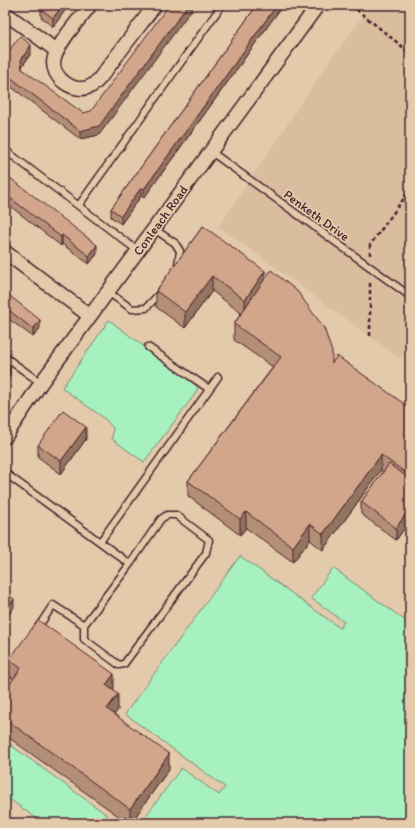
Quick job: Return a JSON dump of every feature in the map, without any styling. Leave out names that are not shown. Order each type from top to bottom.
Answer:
[{"type":"street","points":[[90,5],[57,51],[54,61],[55,70],[61,79],[69,86],[79,89],[91,86],[100,78],[155,5]]},
{"type":"street","name":"Conleach Road","points":[[5,437],[40,384],[318,5]]},
{"type":"street","points":[[5,13],[57,51]]},
{"type":"street","points":[[5,252],[90,316]]},
{"type":"lane","points":[[79,205],[222,5]]},
{"type":"lane","points":[[5,150],[138,251]]},
{"type":"lane","name":"Penketh Drive","points":[[210,151],[410,296]]},
{"type":"lane","points":[[154,229],[175,244],[180,251],[179,262],[175,272]]},
{"type":"lane","points":[[108,292],[132,309],[146,308],[157,297],[166,284]]},
{"type":"lane","points":[[148,347],[209,389]]},
{"type":"lane","points":[[5,357],[40,384]]},
{"type":"lane","points":[[100,542],[218,377]]},
{"type":"lane","points":[[5,473],[130,564]]},
{"type":"lane","points":[[167,515],[176,515],[209,540],[206,553],[124,664],[119,665],[84,638],[84,625],[130,564],[161,520],[167,515]]},
{"type":"lane","points":[[31,637],[53,605],[84,625]]},
{"type":"lane","points":[[5,675],[18,656]]},
{"type":"path","points":[[351,5],[410,53]]},
{"type":"shaded area","points":[[371,5],[410,5],[410,356],[406,354],[400,358],[219,227],[331,59]]},
{"type":"green space","points":[[109,320],[198,387],[195,394],[144,462],[112,439],[113,428],[104,418],[62,388]]},
{"type":"green space","points":[[240,556],[340,628],[344,622],[311,598],[333,568],[410,624],[410,823],[141,823],[181,768],[219,795],[225,787],[125,714]]},
{"type":"green space","points":[[5,741],[118,823],[43,823],[5,796]]},
{"type":"building","points":[[44,5],[63,5],[53,18],[41,9]]},
{"type":"building","points":[[169,5],[188,5],[99,126],[80,131],[10,77],[5,56],[20,36],[31,45],[21,60],[22,69],[83,113],[91,111]]},
{"type":"building","points":[[257,5],[277,5],[144,189],[141,188],[121,216],[111,209]]},
{"type":"building","points":[[5,174],[97,245],[89,256],[62,235],[61,237],[5,194]]},
{"type":"building","points":[[203,226],[265,271],[245,300],[212,276],[185,312],[156,291]]},
{"type":"building","points":[[271,270],[297,291],[324,328],[332,352],[332,363],[337,356],[410,408],[410,447],[406,453],[410,456],[410,476],[381,455],[323,534],[310,524],[293,547],[246,512],[240,519],[188,481],[281,357],[234,324]]},
{"type":"building","points":[[5,292],[40,320],[33,329],[6,308],[5,309]]},
{"type":"building","points":[[5,362],[10,366],[5,373]]},
{"type":"building","points":[[63,410],[86,427],[61,461],[38,445]]},
{"type":"building","points":[[389,464],[410,479],[410,508],[396,528],[361,502]]},
{"type":"building","points":[[5,593],[14,599],[5,612]]},
{"type":"building","points":[[38,620],[114,674],[106,685],[118,694],[107,709],[169,754],[130,809],[5,719],[5,691],[21,668],[9,660]]}]
